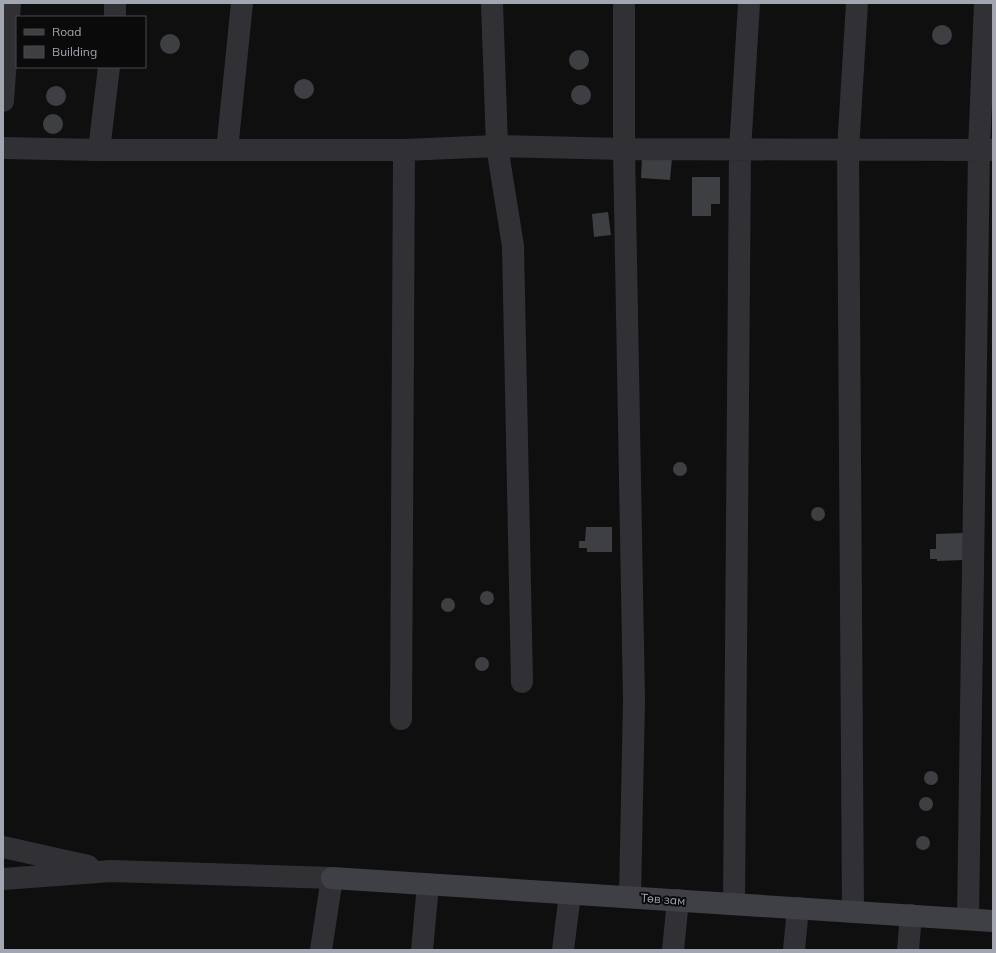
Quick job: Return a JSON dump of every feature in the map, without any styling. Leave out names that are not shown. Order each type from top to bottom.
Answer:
[{"type":"street","points":[[3,101],[10,3]]},
{"type":"street","points":[[115,3],[115,16]]},
{"type":"street","points":[[227,150],[242,3]]},
{"type":"street","points":[[492,3],[497,146],[513,246],[522,682]]},
{"type":"street","points":[[624,3],[624,149],[634,700],[630,897]]},
{"type":"street","points":[[734,904],[740,150],[749,3]]},
{"type":"street","points":[[853,912],[848,150],[857,3]]},
{"type":"street","points":[[968,919],[986,150],[985,3]]},
{"type":"street","points":[[99,150],[110,68]]},
{"type":"street","points":[[3,148],[99,150],[404,150],[497,146],[740,150],[986,150]]},
{"type":"street","points":[[401,719],[404,150]]},
{"type":"street","points":[[3,847],[111,871]]},
{"type":"street","points":[[3,880],[111,871],[332,878],[321,950]]},
{"type":"street","name":"Төв зам","points":[[332,878],[993,921]]},
{"type":"street","points":[[422,950],[428,885]]},
{"type":"street","points":[[563,950],[570,894]]},
{"type":"street","points":[[673,950],[678,900]]},
{"type":"street","points":[[794,950],[798,908]]},
{"type":"street","points":[[908,950],[912,915]]},
{"type":"building","points":[[942,25],[949,28],[952,35],[949,42],[942,45],[935,42],[932,35],[935,28]]},
{"type":"building","points":[[170,34],[177,37],[180,44],[177,51],[170,54],[163,51],[160,44],[163,37]]},
{"type":"building","points":[[579,50],[586,53],[589,60],[586,67],[579,70],[572,67],[569,60],[572,53]]},
{"type":"building","points":[[304,79],[311,82],[314,89],[311,96],[304,99],[297,96],[294,89],[297,82]]},
{"type":"building","points":[[581,85],[588,88],[591,95],[588,102],[581,105],[574,102],[571,95],[574,88]]},
{"type":"building","points":[[56,86],[63,89],[66,96],[63,103],[56,106],[49,103],[46,96],[49,89]]},
{"type":"building","points":[[53,114],[60,117],[63,124],[60,131],[53,134],[46,131],[43,124],[46,117]]},
{"type":"building","points":[[642,156],[672,158],[670,180],[641,178]]},
{"type":"building","points":[[692,177],[720,177],[720,204],[711,204],[711,216],[692,216]]},
{"type":"building","points":[[608,212],[611,235],[594,237],[592,214]]},
{"type":"building","points":[[680,462],[685,464],[687,469],[685,474],[680,476],[675,474],[673,469],[675,464]]},
{"type":"building","points":[[818,507],[823,509],[825,514],[823,519],[818,521],[813,519],[811,514],[813,509]]},
{"type":"building","points":[[586,527],[612,527],[612,552],[587,552],[587,548],[579,548],[579,541],[585,541]]},
{"type":"building","points":[[963,533],[964,560],[937,561],[937,559],[930,559],[930,549],[936,549],[936,534]]},
{"type":"building","points":[[487,591],[492,593],[494,598],[492,603],[487,605],[482,603],[480,598],[482,593]]},
{"type":"building","points":[[448,598],[453,600],[455,605],[453,610],[448,612],[443,610],[441,605],[443,600]]},
{"type":"building","points":[[482,657],[487,659],[489,664],[487,669],[482,671],[477,669],[475,664],[477,659]]},
{"type":"building","points":[[931,771],[936,773],[938,778],[936,783],[931,785],[926,783],[924,778],[926,773]]},
{"type":"building","points":[[926,797],[931,799],[933,804],[931,809],[926,811],[921,809],[919,804],[921,799]]},
{"type":"building","points":[[923,836],[928,838],[930,843],[928,848],[923,850],[918,848],[916,843],[918,838]]}]
